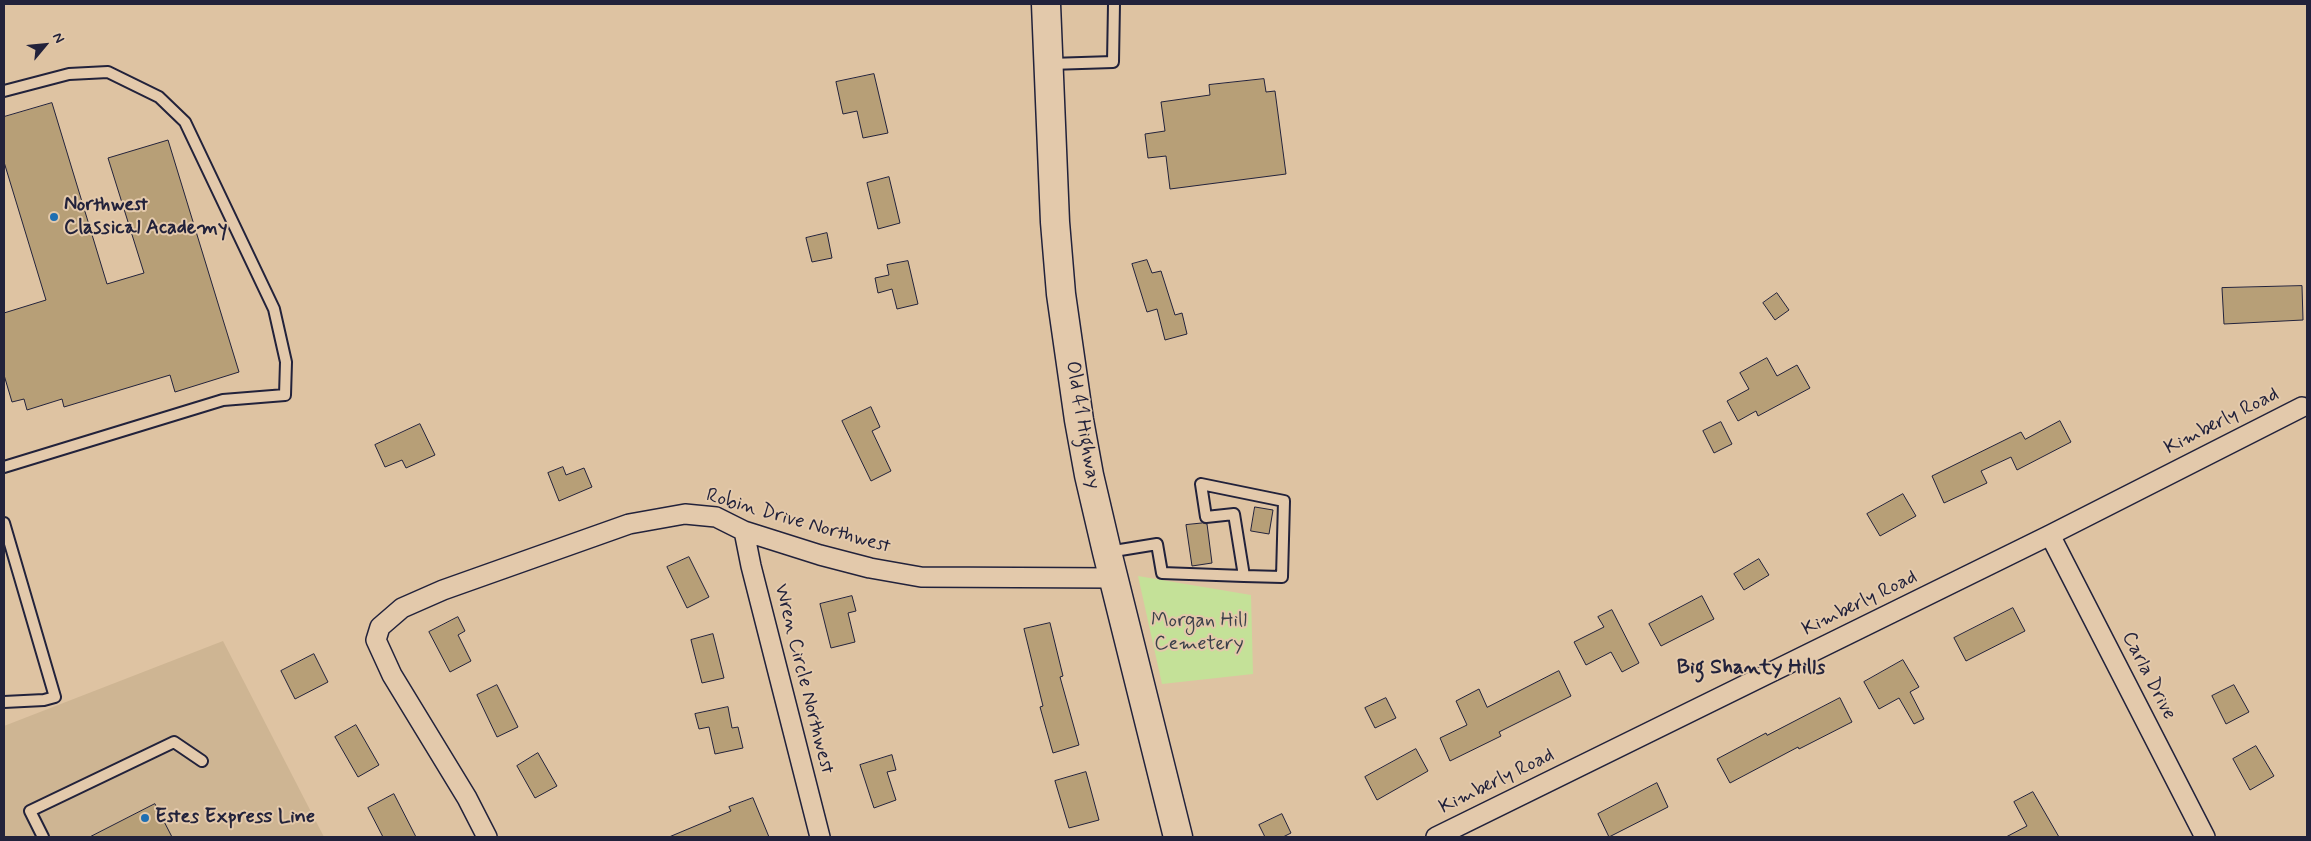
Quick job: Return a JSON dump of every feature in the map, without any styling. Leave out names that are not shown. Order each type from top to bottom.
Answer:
[{"type":"main road","name":"Old 41 Highway","points":[[1046,4],[1050,64],[1055,222],[1061,294],[1085,456],[1113,578],[1178,837]]},
{"type":"street","name":"Kimberly Road","points":[[1436,837],[2050,535],[2302,406]]},
{"type":"street","name":"Robin Drive Northwest","points":[[487,837],[467,798],[392,675],[376,640],[380,627],[402,608],[629,524],[685,514],[716,517],[744,531],[870,568],[920,577],[1113,578]]},
{"type":"street","name":"Wren Circle Northwest","points":[[744,531],[751,566],[820,837]]},
{"type":"street","name":"Carla Drive","points":[[2050,535],[2204,837]]},
{"type":"lane","points":[[1050,64],[1113,62],[1114,4]]},
{"type":"lane","points":[[4,91],[68,74],[108,72],[159,97],[185,122],[238,231],[274,310],[286,362],[284,394],[223,400],[4,467]]},
{"type":"lane","points":[[1107,552],[1157,544],[1162,573],[1244,576],[1282,577],[1284,501],[1201,484],[1206,517],[1234,514],[1244,576]]},
{"type":"lane","points":[[4,523],[55,697],[44,700],[4,702]]},
{"type":"lane","points":[[43,837],[30,811],[174,742],[202,761]]},
{"type":"shaded area","points":[[223,641],[324,837],[4,837],[4,726]]},
{"type":"green space","name":"Morgan Hill Cemetery","points":[[1138,576],[1251,595],[1253,674],[1162,684]]},
{"type":"building","points":[[874,74],[888,133],[863,138],[857,111],[843,114],[836,82]]},
{"type":"building","points":[[1264,79],[1266,92],[1275,91],[1286,174],[1170,189],[1166,156],[1148,158],[1145,134],[1165,131],[1161,102],[1210,95],[1209,85]]},
{"type":"building","name":"Northwest Classical Academy","points":[[52,103],[107,284],[144,273],[108,158],[168,140],[239,372],[175,392],[170,375],[64,407],[62,399],[27,410],[24,399],[12,402],[4,375],[4,313],[46,300],[4,162],[4,117]]},
{"type":"building","points":[[889,177],[900,223],[878,229],[867,183]]},
{"type":"building","points":[[827,233],[832,258],[812,262],[806,238]]},
{"type":"building","points":[[1147,260],[1152,273],[1161,271],[1175,315],[1182,313],[1187,334],[1165,340],[1157,309],[1147,312],[1132,264]]},
{"type":"building","points":[[908,261],[918,304],[897,309],[892,289],[878,293],[875,278],[889,275],[887,265]]},
{"type":"building","points":[[2302,286],[2303,320],[2224,324],[2222,288]]},
{"type":"building","points":[[1777,293],[1789,310],[1775,320],[1763,303]]},
{"type":"building","points":[[1767,358],[1777,376],[1797,365],[1810,388],[1758,416],[1756,411],[1738,421],[1727,401],[1749,389],[1740,373]]},
{"type":"building","points":[[871,407],[880,427],[872,431],[891,471],[871,481],[842,421]]},
{"type":"building","points":[[2060,421],[2071,442],[2017,470],[2011,457],[1981,471],[1987,483],[1944,503],[1932,476],[2021,432],[2025,439]]},
{"type":"building","points":[[1721,422],[1732,444],[1714,453],[1703,431]]},
{"type":"building","points":[[420,424],[435,455],[406,468],[402,460],[385,467],[375,445]]},
{"type":"building","points":[[563,467],[566,475],[584,468],[592,487],[559,501],[548,473]]},
{"type":"building","points":[[1903,494],[1916,516],[1880,536],[1867,514]]},
{"type":"building","points":[[1255,507],[1273,510],[1269,534],[1251,531]]},
{"type":"building","points":[[1207,524],[1212,563],[1192,566],[1186,525]]},
{"type":"building","points":[[689,557],[709,597],[687,608],[667,567]]},
{"type":"building","points":[[1759,559],[1769,575],[1744,590],[1734,574]]},
{"type":"building","points":[[852,596],[856,611],[848,613],[855,642],[831,648],[820,604]]},
{"type":"building","points":[[1702,596],[1714,619],[1661,646],[1649,624]]},
{"type":"building","points":[[2013,608],[2025,631],[1966,661],[1954,638]]},
{"type":"building","points":[[1612,610],[1639,663],[1622,672],[1611,652],[1586,665],[1574,642],[1604,627],[1598,617]]},
{"type":"building","points":[[458,617],[465,631],[458,635],[471,661],[450,672],[429,632]]},
{"type":"building","points":[[1050,623],[1063,676],[1060,677],[1079,745],[1053,753],[1040,707],[1043,706],[1024,629]]},
{"type":"building","points":[[713,634],[724,678],[702,683],[691,640]]},
{"type":"building","points":[[314,654],[328,682],[295,699],[281,671]]},
{"type":"building","points":[[1903,660],[1919,687],[1910,692],[1924,719],[1914,724],[1899,698],[1879,709],[1864,682]]},
{"type":"building","points":[[1559,671],[1571,696],[1499,732],[1501,736],[1450,761],[1440,738],[1467,725],[1456,701],[1479,689],[1487,707]]},
{"type":"building","points":[[497,685],[518,727],[497,737],[477,695]]},
{"type":"building","points":[[2234,685],[2249,712],[2226,724],[2212,696]]},
{"type":"building","points":[[1386,698],[1396,718],[1375,728],[1365,708]]},
{"type":"building","points":[[1840,698],[1852,722],[1799,749],[1798,747],[1730,783],[1717,759],[1766,733],[1767,735]]},
{"type":"building","points":[[728,707],[732,728],[738,727],[743,748],[715,754],[709,727],[699,729],[695,714]]},
{"type":"building","points":[[356,725],[379,765],[358,777],[335,737]]},
{"type":"building","points":[[2256,746],[2274,776],[2250,790],[2233,759]]},
{"type":"building","points":[[1416,749],[1428,771],[1377,800],[1365,777]]},
{"type":"building","points":[[538,753],[557,786],[535,798],[517,766]]},
{"type":"building","points":[[892,755],[896,770],[887,772],[896,800],[874,808],[860,765]]},
{"type":"building","points":[[1086,772],[1099,820],[1069,828],[1055,781]]},
{"type":"building","points":[[1657,783],[1668,807],[1609,837],[1598,814]]},
{"type":"building","points":[[2033,792],[2059,837],[2006,837],[2027,826],[2014,802]]},
{"type":"building","points":[[394,794],[416,837],[383,837],[368,808]]},
{"type":"building","points":[[753,798],[769,837],[669,837],[731,811],[729,807]]},
{"type":"building","name":"Estes Express Line","points":[[155,804],[172,837],[90,837]]},
{"type":"building","points":[[1282,814],[1291,833],[1283,837],[1265,837],[1259,825]]},
{"type":"place","name":"Northwest Classical Academy","points":[[54,217]]},
{"type":"place","name":"Estes Express Line","points":[[145,818]]},
{"type":"district","name":"Big Shanty Hills","points":[[1751,669]]}]
